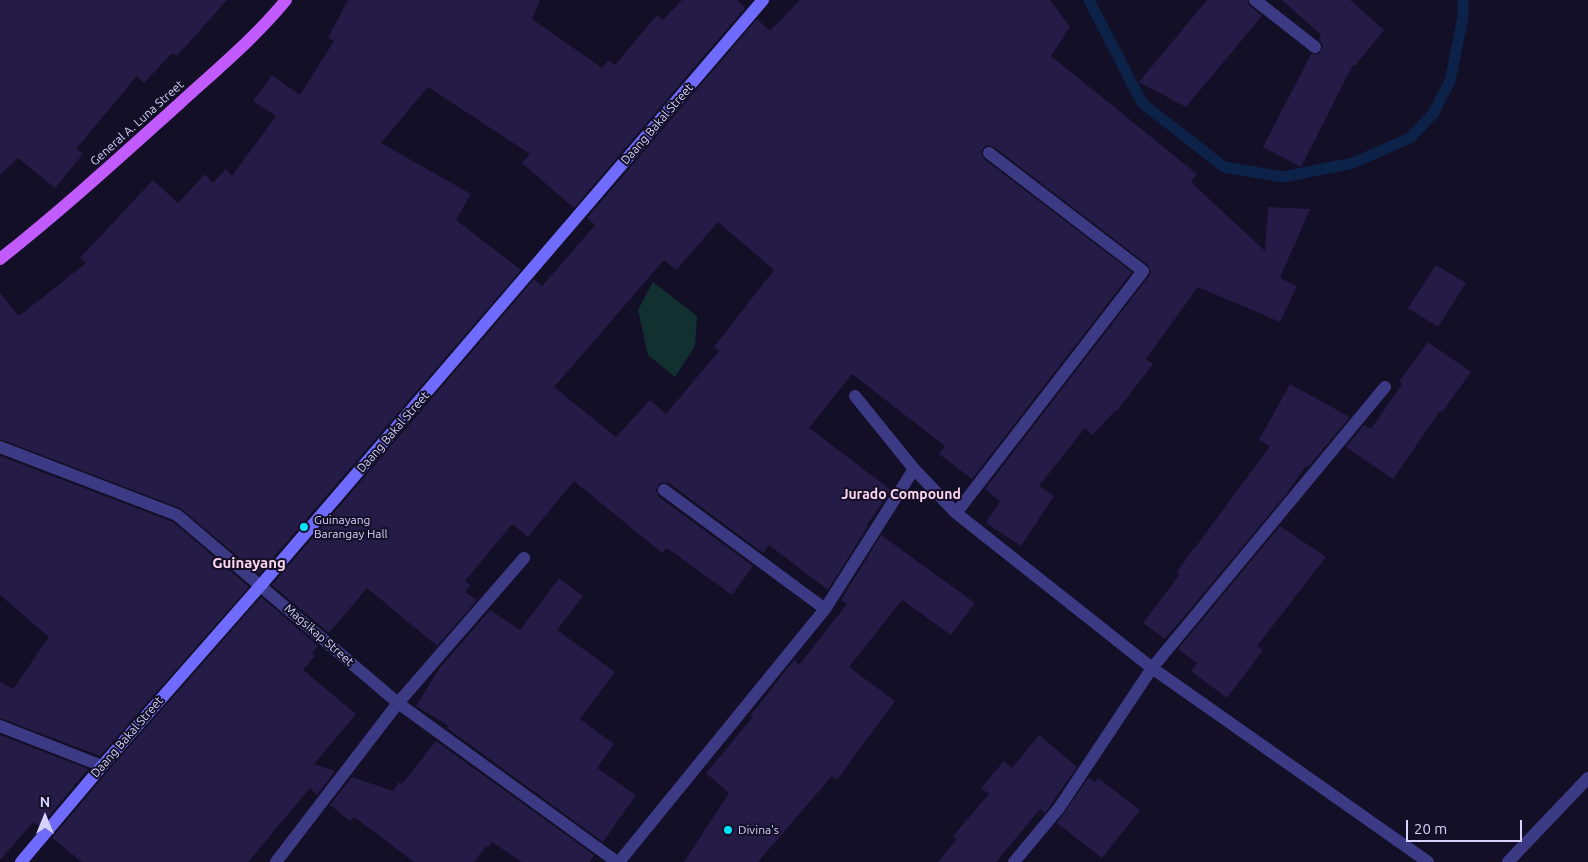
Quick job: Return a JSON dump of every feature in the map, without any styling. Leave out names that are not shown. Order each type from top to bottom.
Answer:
[{"type":"main road","name":"General A. Luna Street","points":[[0,259],[77,195],[229,60],[265,25],[286,0]]},
{"type":"street","name":"Daang Bakal Street","points":[[21,862],[764,0]]},
{"type":"street","points":[[1256,0],[1315,47]]},
{"type":"street","points":[[956,513],[1143,270],[990,153]]},
{"type":"street","points":[[1014,862],[1059,808],[1152,668],[1384,387]]},
{"type":"street","points":[[855,396],[914,469],[956,513],[1152,668],[1428,862]]},
{"type":"street","name":"Magsikap Street","points":[[0,447],[177,516],[261,585],[398,703],[618,862]]},
{"type":"street","points":[[618,862],[825,609],[914,469]]},
{"type":"street","points":[[664,490],[825,609]]},
{"type":"street","points":[[276,862],[398,703],[524,558]]},
{"type":"street","points":[[0,726],[102,766]]},
{"type":"street","points":[[1508,862],[1588,778]]},
{"type":"green space","points":[[653,282],[697,316],[695,346],[675,377],[648,355],[638,310]]},
{"type":"building","points":[[0,0],[227,0],[177,56],[172,53],[144,83],[137,76],[76,149],[83,154],[55,188],[18,158],[0,175]]},
{"type":"building","points":[[348,0],[540,0],[532,19],[602,68],[608,60],[615,65],[657,15],[663,20],[682,0],[737,0],[745,8],[574,208],[522,163],[530,154],[428,87],[381,143],[471,194],[456,220],[521,270],[259,574],[180,508],[0,439],[0,293],[19,316],[86,263],[80,258],[153,180],[178,203],[205,174],[213,183],[226,169],[232,176],[276,116],[253,101],[272,75],[300,95],[334,41],[328,38]]},
{"type":"building","points":[[800,0],[1050,0],[1070,27],[1051,56],[1197,174],[1191,182],[1265,251],[1268,207],[1310,209],[1280,278],[1297,286],[1280,322],[1198,287],[1146,359],[1153,364],[1117,411],[1092,435],[1085,428],[1039,486],[1054,496],[1021,546],[986,523],[1000,501],[985,489],[1151,272],[1148,265],[994,147],[986,145],[981,151],[984,159],[1132,272],[972,479],[939,454],[945,446],[852,374],[809,428],[891,490],[867,525],[828,590],[769,545],[763,553],[669,483],[660,483],[656,490],[659,497],[753,566],[732,595],[667,548],[662,553],[574,481],[528,537],[512,524],[465,581],[470,585],[465,592],[477,600],[437,646],[367,588],[329,633],[272,585],[534,279],[542,286],[595,225],[587,218],[757,19],[770,31]],"holes":[[[718,222],[774,270],[714,347],[719,351],[666,414],[650,400],[616,437],[554,387],[664,260],[676,270]]]},
{"type":"building","points":[[1207,0],[1247,0],[1250,6],[1262,16],[1186,107],[1139,82]]},
{"type":"building","points":[[1282,0],[1350,0],[1384,30],[1355,66],[1353,65],[1301,167],[1263,147],[1311,54],[1318,54],[1323,48],[1319,40],[1321,35]]},
{"type":"building","points":[[1436,265],[1466,283],[1438,327],[1408,308]]},
{"type":"building","points":[[1428,342],[1471,372],[1442,412],[1440,411],[1393,479],[1346,447],[1364,425],[1371,429],[1402,384],[1399,381]]},
{"type":"building","points":[[1290,384],[1350,417],[1308,467],[1306,466],[1284,497],[1165,639],[1143,623],[1180,574],[1177,572],[1194,548],[1270,446],[1259,440]]},
{"type":"building","points":[[0,456],[173,522],[249,587],[100,756],[0,718],[0,681],[13,689],[49,637],[0,595]]},
{"type":"building","points":[[1280,526],[1326,557],[1257,646],[1263,650],[1227,698],[1191,671],[1197,663],[1178,649]]},
{"type":"building","points":[[881,535],[975,603],[951,635],[902,600],[849,667],[895,701],[837,780],[832,776],[758,862],[684,862],[729,793],[706,773],[753,717],[750,716],[794,660],[799,665],[847,604],[841,600]]},
{"type":"building","points":[[559,578],[583,596],[557,630],[615,672],[580,719],[614,744],[597,768],[636,795],[603,842],[447,728],[449,726],[416,706],[439,669],[490,610],[520,630]]},
{"type":"building","points":[[261,597],[318,646],[312,654],[315,656],[303,670],[356,714],[314,764],[335,771],[317,795],[310,788],[248,862],[82,862],[52,838],[108,771]]},
{"type":"building","points":[[0,735],[88,769],[40,827],[33,822],[0,860]]},
{"type":"building","points":[[1039,735],[1077,767],[1045,813],[1040,809],[996,862],[938,862],[957,839],[953,836],[989,794],[981,788],[1004,761],[1012,768]]},
{"type":"building","points":[[436,741],[594,855],[589,862],[522,862],[492,842],[488,848],[486,846],[474,862],[414,862],[354,817],[350,821],[330,805],[352,777],[393,791],[399,782],[402,784]]},
{"type":"building","points":[[1089,777],[1095,782],[1098,778],[1140,810],[1102,858],[1057,823]]},
{"type":"waterway","points":[[1089,0],[1142,103],[1224,167],[1283,177],[1353,163],[1410,138],[1433,114],[1450,81],[1463,17],[1463,0]]},
{"type":"place","name":"Guinayang Barangay Hall","points":[[304,527]]},
{"type":"place","name":"Divina's","points":[[728,830]]},
{"type":"district","name":"Jurado Compound","points":[[901,494]]},
{"type":"district","name":"Guinayang","points":[[249,563]]}]
